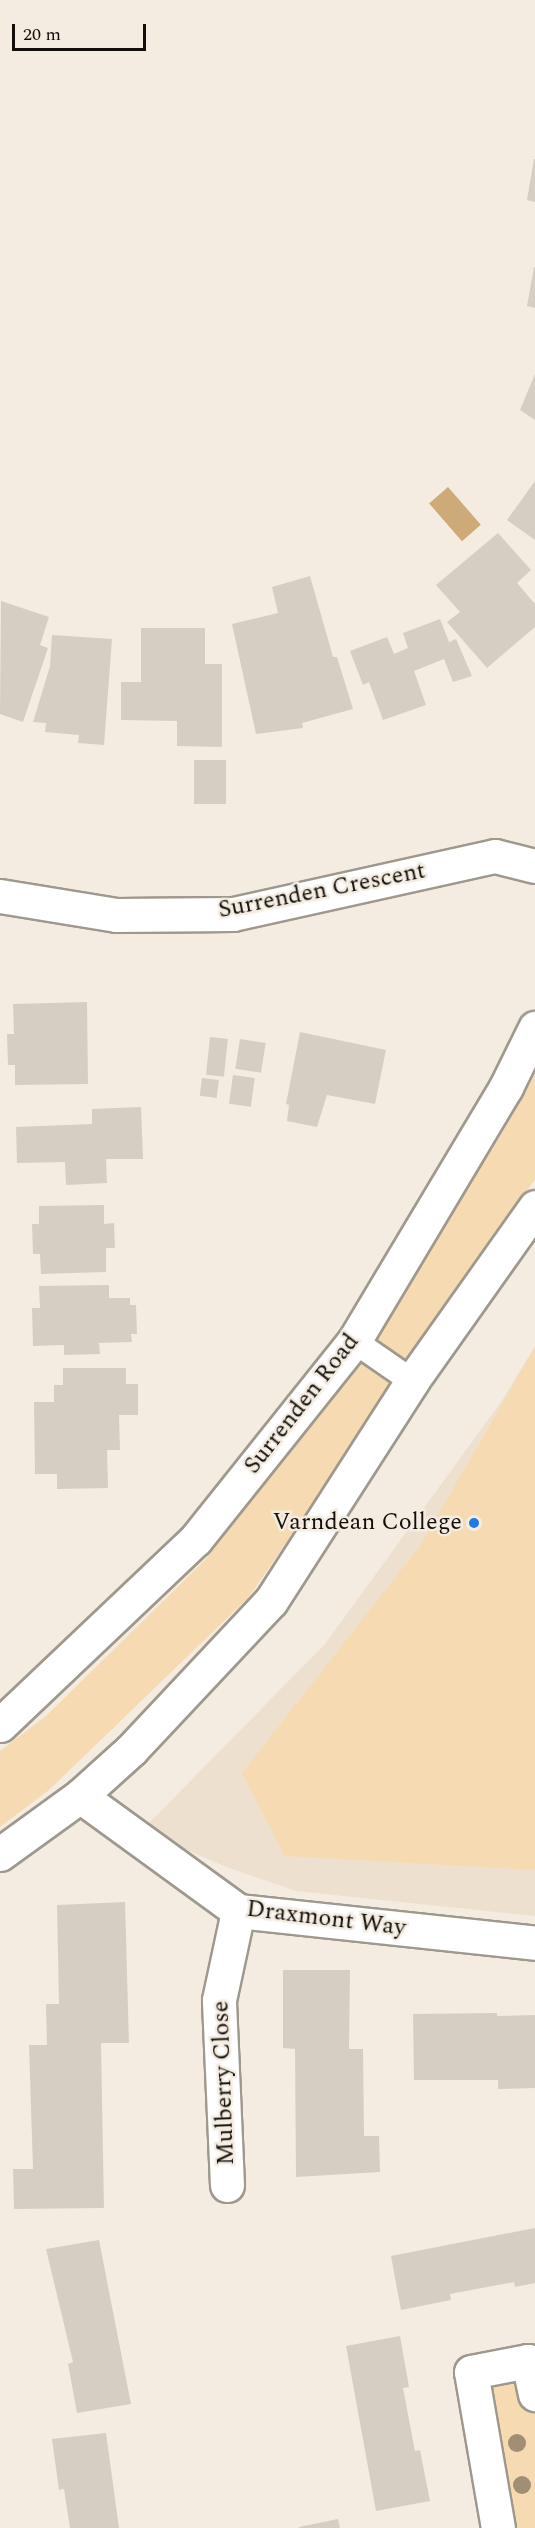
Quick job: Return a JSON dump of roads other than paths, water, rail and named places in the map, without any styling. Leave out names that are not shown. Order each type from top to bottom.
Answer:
[{"type":"street","name":"Surrenden Crescent","points":[[0,896],[116,915],[233,914],[495,856],[535,866]]},
{"type":"street","name":"Surrenden Road","points":[[0,1725],[196,1539],[354,1341],[506,1087],[535,1028]]},
{"type":"street","points":[[0,1854],[80,1796],[131,1750],[271,1600],[412,1381],[535,1207]]},
{"type":"street","name":"Draxmont Way","points":[[80,1796],[238,1911],[535,1943]]},
{"type":"street","name":"Mulberry Close","points":[[227,2185],[219,2000],[238,1911]]},
{"type":"street","points":[[498,2528],[471,2372],[528,2361],[535,2394]]},
{"type":"lane","points":[[354,1341],[412,1381]]},
{"type":"place","name":"Varndean College","points":[[474,1523]]}]
